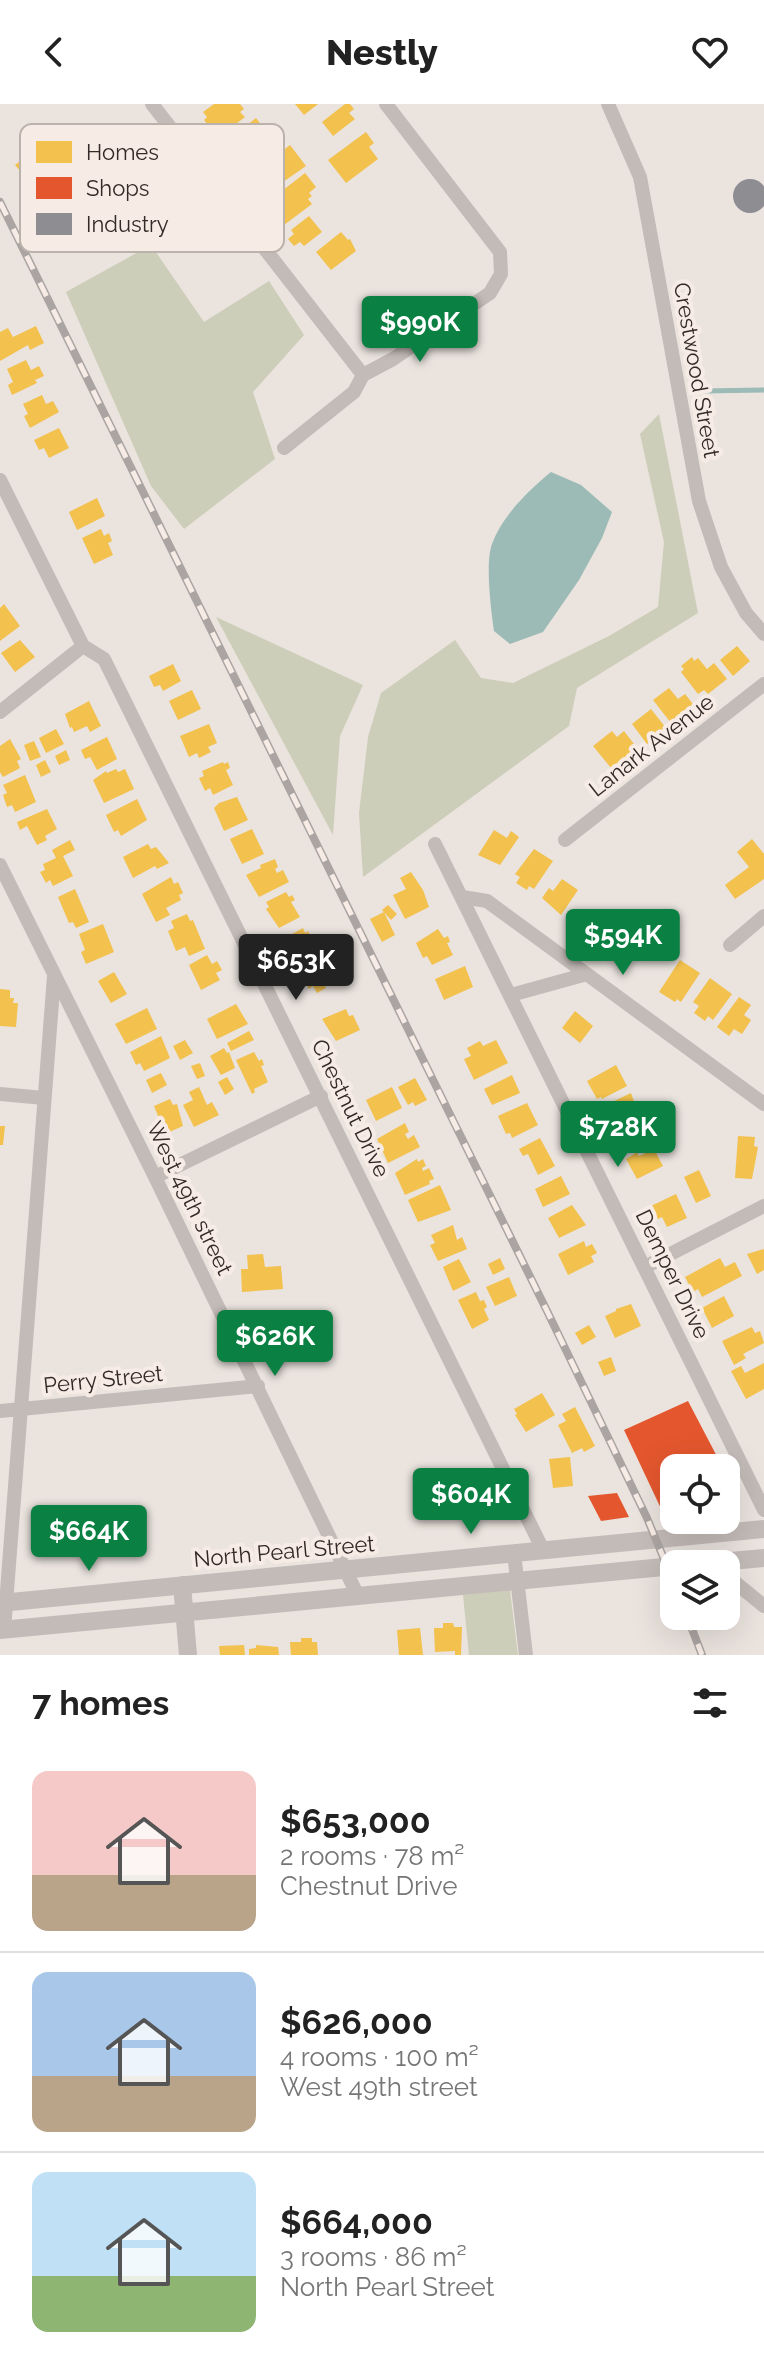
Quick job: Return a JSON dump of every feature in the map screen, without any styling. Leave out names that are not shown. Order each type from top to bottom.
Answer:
[{"type":"street","points":[[152,104],[168,124]]},
{"type":"street","points":[[284,448],[354,392],[363,375],[393,359],[490,293],[501,274],[500,252],[386,104]]},
{"type":"street","name":"Crestwood Street","points":[[608,104],[640,177],[699,501],[721,567],[746,613],[764,634]]},
{"type":"street","points":[[267,252],[363,375]]},
{"type":"street","name":"Chestnut Drive","points":[[0,480],[83,646],[104,659],[543,1550]]},
{"type":"street","points":[[0,712],[83,646]]},
{"type":"street","name":"Lanark Avenue","points":[[565,840],[764,684]]},
{"type":"street","name":"Demper Drive","points":[[435,844],[764,1510]]},
{"type":"street","name":"West 49th street","points":[[0,865],[348,1569],[358,1596]]},
{"type":"street","points":[[462,897],[487,901],[764,1104]]},
{"type":"street","points":[[730,945],[764,916]]},
{"type":"street","points":[[54,974],[2,1630],[660,1567]]},
{"type":"street","points":[[511,995],[587,974]]},
{"type":"street","points":[[0,1094],[44,1098]]},
{"type":"street","points":[[155,1177],[321,1096]]},
{"type":"street","points":[[645,1267],[764,1206]]},
{"type":"street","name":"Perry Street","points":[[0,1411],[258,1386]]},
{"type":"street","name":"North Pearl Street","points":[[3,1602],[764,1529]]},
{"type":"street","points":[[514,1553],[526,1655]]},
{"type":"street","points":[[740,1562],[764,1558]]},
{"type":"street","points":[[182,1585],[188,1655]]},
{"type":"street","points":[[740,1588],[764,1606]]},
{"type":"green space","points":[[138,252],[156,252],[204,322],[269,281],[304,335],[253,392],[275,459],[184,529],[151,486],[66,292]]},
{"type":"green space","points":[[659,414],[698,613],[577,688],[569,726],[363,877],[359,813],[368,737],[381,693],[455,640],[481,678],[513,683],[609,636],[658,607],[664,542],[640,434]]},
{"type":"green space","points":[[216,617],[363,685],[340,736],[333,835]]},
{"type":"green space","points":[[510,1590],[518,1655],[469,1655],[463,1595]]},
{"type":"water","points":[[551,472],[581,485],[612,512],[579,580],[543,632],[510,644],[494,631],[489,587],[490,552],[509,514]]},
{"type":"building: Homes","points":[[214,104],[240,104],[244,109],[240,112],[245,117],[236,124],[207,124],[203,112]]},
{"type":"building: Homes","points":[[295,104],[318,104],[304,115]]},
{"type":"building: Homes","points":[[345,104],[350,104],[354,109],[349,113],[355,119],[333,136],[322,122]]},
{"type":"building: Homes","points":[[366,132],[374,143],[369,147],[378,159],[346,183],[328,160]]},
{"type":"building: Homes","points":[[290,145],[306,166],[284,181],[284,150]]},
{"type":"building: Homes","points":[[305,173],[316,187],[309,193],[312,196],[308,199],[312,204],[284,225],[284,189]]},
{"type":"building: Homes","points":[[309,216],[322,232],[304,246],[300,242],[294,246],[288,239],[294,234],[291,230]]},
{"type":"building: Homes","points":[[341,232],[350,239],[356,251],[331,270],[316,252]]},
{"type":"building: Homes","points":[[36,326],[44,343],[30,350],[28,345],[0,361],[0,332],[8,328],[13,337]]},
{"type":"building: Homes","points":[[26,360],[31,370],[39,366],[44,376],[35,380],[37,383],[12,395],[8,385],[13,382],[7,369]]},
{"type":"building: Homes","points":[[42,395],[46,404],[53,401],[59,412],[30,428],[23,404]]},
{"type":"building: Homes","points":[[59,428],[69,448],[49,458],[44,448],[39,450],[34,440]]},
{"type":"building: Homes","points":[[97,498],[105,516],[77,530],[69,512]]},
{"type":"building: Homes","points":[[101,529],[104,536],[109,533],[112,541],[108,543],[113,555],[94,564],[82,538]]},
{"type":"building: Homes","points":[[4,604],[20,626],[0,641],[0,608]]},
{"type":"building: Homes","points":[[20,640],[35,657],[15,672],[1,653]]},
{"type":"building: Homes","points":[[737,646],[750,661],[733,676],[720,660]]},
{"type":"building: Homes","points":[[692,657],[694,661],[698,658],[707,669],[714,663],[727,679],[708,694],[704,690],[698,694],[681,672],[684,669],[681,666]]},
{"type":"building: Homes","points":[[173,664],[181,681],[163,691],[160,685],[154,687],[149,676]]},
{"type":"building: Homes","points":[[669,688],[678,699],[685,694],[697,709],[677,726],[653,700]]},
{"type":"building: Homes","points":[[192,690],[201,709],[178,720],[169,701]]},
{"type":"building: Homes","points":[[89,701],[101,726],[90,732],[87,726],[74,732],[65,714]]},
{"type":"building: Homes","points":[[651,709],[666,728],[647,744],[632,724]]},
{"type":"building: Homes","points":[[209,724],[217,743],[208,747],[211,752],[199,758],[197,753],[189,757],[180,736]]},
{"type":"building: Homes","points":[[56,729],[64,744],[46,753],[39,738]]},
{"type":"building: Homes","points":[[612,731],[617,737],[624,731],[637,748],[633,751],[638,756],[627,765],[622,759],[611,768],[593,746]]},
{"type":"building: Homes","points":[[107,737],[117,759],[97,770],[90,757],[85,759],[81,750]]},
{"type":"building: Homes","points":[[10,739],[21,759],[17,761],[20,768],[3,777],[0,772],[0,746]]},
{"type":"building: Homes","points":[[34,741],[41,757],[30,761],[24,745]]},
{"type":"building: Homes","points":[[66,750],[70,760],[59,765],[55,756]]},
{"type":"building: Homes","points":[[45,760],[51,772],[41,777],[36,765]]},
{"type":"building: Homes","points":[[228,762],[230,768],[226,770],[233,785],[213,795],[210,788],[205,791],[199,778],[204,776],[202,771]]},
{"type":"building: Homes","points":[[116,769],[118,772],[125,769],[134,789],[104,803],[93,780],[106,771]]},
{"type":"building: Homes","points":[[25,775],[36,802],[15,812],[12,805],[7,807],[3,795],[7,793],[3,785]]},
{"type":"building: Homes","points":[[237,797],[248,820],[224,831],[214,808]]},
{"type":"building: Homes","points":[[137,799],[147,820],[121,836],[118,830],[114,832],[106,815]]},
{"type":"building: Homes","points":[[47,809],[57,829],[37,845],[27,826],[20,830],[17,822]]},
{"type":"building: Homes","points":[[252,829],[264,854],[242,864],[230,839]]},
{"type":"building: Homes","points":[[494,830],[507,838],[511,831],[519,837],[500,865],[478,855]]},
{"type":"building: Homes","points":[[752,839],[764,854],[764,879],[735,899],[725,885],[749,867],[737,852]]},
{"type":"building: Homes","points":[[70,840],[75,850],[63,856],[73,876],[53,886],[50,880],[46,883],[40,872],[45,870],[43,864],[56,858],[52,850]]},
{"type":"building: Homes","points":[[148,844],[151,849],[156,847],[169,863],[157,869],[155,866],[133,878],[123,857]]},
{"type":"building: Homes","points":[[534,849],[553,861],[534,889],[529,886],[527,890],[516,883],[520,877],[515,874]]},
{"type":"building: Homes","points":[[275,859],[277,873],[283,870],[289,882],[259,897],[246,875]]},
{"type":"building: Homes","points":[[411,872],[423,890],[429,907],[405,919],[393,895],[406,889],[400,878]]},
{"type":"building: Homes","points":[[171,877],[174,884],[178,882],[183,893],[179,895],[181,900],[166,908],[170,915],[156,922],[142,894]]},
{"type":"building: Homes","points":[[562,879],[578,890],[561,915],[542,898],[549,888],[553,891]]},
{"type":"building: Homes","points":[[75,889],[89,922],[76,928],[73,922],[69,923],[58,897]]},
{"type":"building: Homes","points":[[286,892],[295,900],[291,902],[300,917],[279,928],[266,909],[269,907],[266,902]]},
{"type":"building: Homes","points":[[388,905],[397,914],[391,920],[382,910]]},
{"type":"building: Homes","points":[[384,912],[395,935],[382,942],[370,919]]},
{"type":"building: Homes","points":[[187,914],[190,921],[193,920],[205,949],[189,956],[185,947],[176,951],[168,931],[174,928],[171,921]]},
{"type":"building: Homes","points":[[103,924],[114,952],[86,964],[79,934]]},
{"type":"building: Homes","points":[[303,928],[305,933],[308,931],[317,951],[295,961],[285,938]]},
{"type":"building: Homes","points":[[438,929],[444,938],[448,936],[450,942],[447,943],[453,955],[432,965],[427,956],[423,958],[416,943]]},
{"type":"building: Homes","points":[[207,955],[212,964],[217,961],[222,970],[216,973],[220,980],[201,990],[189,965]]},
{"type":"building: Homes","points":[[321,957],[331,977],[323,982],[326,988],[317,993],[313,986],[309,989],[298,969]]},
{"type":"building: Homes","points":[[680,960],[700,973],[681,1002],[677,999],[675,1002],[659,992]]},
{"type":"building: Homes","points":[[465,966],[473,987],[444,1000],[435,979]]},
{"type":"building: Homes","points":[[114,972],[127,994],[111,1003],[98,981]]},
{"type":"building: Homes","points":[[710,978],[732,994],[713,1020],[708,1016],[705,1021],[694,1013],[699,1006],[693,1002]]},
{"type":"building: Homes","points":[[0,989],[10,990],[13,1003],[18,1003],[16,1027],[0,1026]]},
{"type":"building: Homes","points":[[739,997],[751,1005],[744,1015],[751,1020],[742,1034],[734,1029],[729,1036],[717,1027]]},
{"type":"building: Homes","points":[[236,1004],[248,1024],[217,1039],[207,1019]]},
{"type":"building: Homes","points":[[147,1008],[157,1029],[126,1044],[115,1024]]},
{"type":"building: Homes","points":[[346,1009],[349,1016],[353,1015],[360,1030],[336,1041],[322,1019]]},
{"type":"building: Homes","points":[[575,1011],[593,1026],[580,1043],[562,1028]]},
{"type":"building: Homes","points":[[249,1031],[254,1040],[231,1051],[227,1043]]},
{"type":"building: Homes","points":[[161,1036],[170,1058],[144,1071],[140,1063],[136,1065],[130,1052]]},
{"type":"building: Homes","points":[[185,1040],[193,1053],[180,1060],[173,1046]]},
{"type":"building: Homes","points":[[496,1040],[508,1063],[474,1080],[464,1059],[471,1056],[467,1048],[480,1041],[483,1046]]},
{"type":"building: Homes","points":[[224,1048],[229,1052],[235,1068],[221,1075],[210,1056]]},
{"type":"building: Homes","points":[[254,1052],[259,1061],[262,1059],[264,1065],[261,1066],[268,1082],[254,1089],[252,1094],[236,1060]]},
{"type":"building: Homes","points":[[200,1063],[205,1076],[197,1079],[191,1066]]},
{"type":"building: Homes","points":[[616,1065],[627,1086],[597,1099],[587,1081]]},
{"type":"building: Homes","points":[[161,1073],[167,1085],[152,1093],[146,1080]]},
{"type":"building: Homes","points":[[512,1075],[520,1093],[492,1105],[484,1089]]},
{"type":"building: Homes","points":[[227,1077],[234,1089],[225,1095],[218,1082]]},
{"type":"building: Homes","points":[[415,1078],[427,1100],[415,1106],[413,1102],[408,1105],[398,1087]]},
{"type":"building: Homes","points":[[199,1087],[207,1105],[212,1102],[219,1115],[194,1127],[183,1105],[193,1100],[189,1092]]},
{"type":"building: Homes","points":[[392,1087],[402,1108],[376,1121],[366,1100]]},
{"type":"building: Homes","points":[[631,1093],[639,1116],[617,1127],[614,1121],[611,1122],[606,1105]]},
{"type":"building: Homes","points":[[170,1099],[173,1105],[177,1104],[183,1126],[160,1136],[157,1127],[162,1126],[154,1106]]},
{"type":"building: Homes","points":[[527,1103],[538,1125],[512,1138],[510,1133],[506,1134],[498,1116]]},
{"type":"building: Homes","points":[[405,1123],[408,1139],[414,1135],[420,1147],[388,1163],[377,1139]]},
{"type":"building: Homes","points":[[0,1126],[5,1126],[3,1145],[0,1145]]},
{"type":"building: Homes","points":[[738,1136],[755,1137],[754,1146],[758,1147],[752,1179],[735,1178]]},
{"type":"building: Homes","points":[[540,1138],[555,1166],[538,1175],[528,1154],[523,1156],[519,1149]]},
{"type":"building: Homes","points":[[654,1149],[663,1166],[637,1179],[626,1159],[637,1152],[639,1156]]},
{"type":"building: Homes","points":[[417,1159],[418,1162],[423,1159],[426,1166],[422,1168],[423,1171],[429,1168],[434,1179],[429,1181],[430,1184],[405,1195],[395,1173]]},
{"type":"building: Homes","points":[[699,1170],[711,1196],[696,1203],[684,1177]]},
{"type":"building: Homes","points":[[561,1176],[570,1194],[543,1207],[535,1189]]},
{"type":"building: Homes","points":[[440,1185],[451,1210],[418,1222],[408,1200]]},
{"type":"building: Homes","points":[[676,1194],[687,1218],[667,1227],[651,1206]]},
{"type":"building: Homes","points":[[572,1205],[586,1225],[559,1238],[548,1218]]},
{"type":"building: Homes","points":[[453,1225],[457,1240],[462,1237],[467,1249],[438,1261],[430,1245],[435,1243],[431,1235]]},
{"type":"building: Homes","points":[[584,1241],[586,1247],[592,1244],[597,1253],[591,1256],[594,1262],[568,1275],[558,1254]]},
{"type":"building: Homes","points":[[764,1249],[764,1270],[757,1274],[747,1254]]},
{"type":"building: Homes","points":[[263,1254],[265,1267],[281,1266],[283,1289],[242,1292],[241,1269],[248,1269],[247,1255]]},
{"type":"building: Homes","points":[[500,1258],[505,1269],[493,1275],[488,1264]]},
{"type":"building: Homes","points":[[720,1258],[725,1267],[735,1262],[742,1276],[702,1297],[698,1289],[693,1292],[685,1277]]},
{"type":"building: Homes","points":[[459,1259],[471,1282],[453,1291],[443,1267]]},
{"type":"building: Homes","points":[[509,1277],[517,1296],[495,1306],[486,1287]]},
{"type":"building: Homes","points":[[476,1292],[480,1301],[484,1300],[489,1320],[472,1329],[458,1300]]},
{"type":"building: Homes","points":[[724,1296],[734,1316],[712,1328],[702,1308]]},
{"type":"building: Homes","points":[[631,1304],[641,1326],[615,1338],[605,1316]]},
{"type":"building: Homes","points":[[589,1325],[596,1337],[582,1345],[575,1333]]},
{"type":"building: Homes","points":[[752,1327],[755,1333],[760,1331],[764,1343],[743,1354],[746,1358],[734,1365],[722,1341]]},
{"type":"building: Homes","points":[[611,1357],[616,1371],[604,1376],[598,1362]]},
{"type":"building: Homes","points":[[764,1363],[764,1389],[746,1399],[731,1371],[741,1366],[745,1373]]},
{"type":"building: Homes","points":[[542,1393],[555,1415],[526,1432],[514,1409]]},
{"type":"building: Homes","points":[[575,1407],[595,1446],[584,1452],[582,1448],[572,1453],[558,1425],[566,1421],[562,1414]]},
{"type":"building: Homes","points":[[570,1457],[573,1486],[553,1488],[549,1459]]},
{"type":"building: Homes","points":[[443,1623],[462,1627],[461,1655],[455,1655],[455,1651],[435,1652],[434,1628],[443,1628]]},
{"type":"building: Homes","points":[[420,1628],[423,1655],[399,1655],[397,1630]]},
{"type":"building: Homes","points":[[301,1638],[312,1638],[312,1642],[317,1642],[318,1655],[291,1655],[290,1642],[301,1642]]},
{"type":"building: Homes","points":[[244,1645],[245,1655],[220,1655],[219,1646]]},
{"type":"building: Homes","points":[[256,1645],[278,1647],[279,1655],[249,1655],[249,1649],[256,1648]]},
{"type":"building: Shops","points":[[688,1401],[716,1454],[660,1454],[660,1506],[624,1430]]},
{"type":"building: Shops","points":[[617,1493],[629,1517],[601,1521],[588,1496]]},
{"type":"building: Industry","points":[[750,179],[765,188],[765,204],[762,208],[750,213],[738,208],[733,196],[738,184]]},
{"type":"waterway","points":[[702,391],[764,390]]},
{"type":"railway","points":[[0,202],[20,243]]},
{"type":"railway","points":[[25,252],[548,1313],[660,1550]]},
{"type":"railway","points":[[692,1630],[702,1655]]}]
